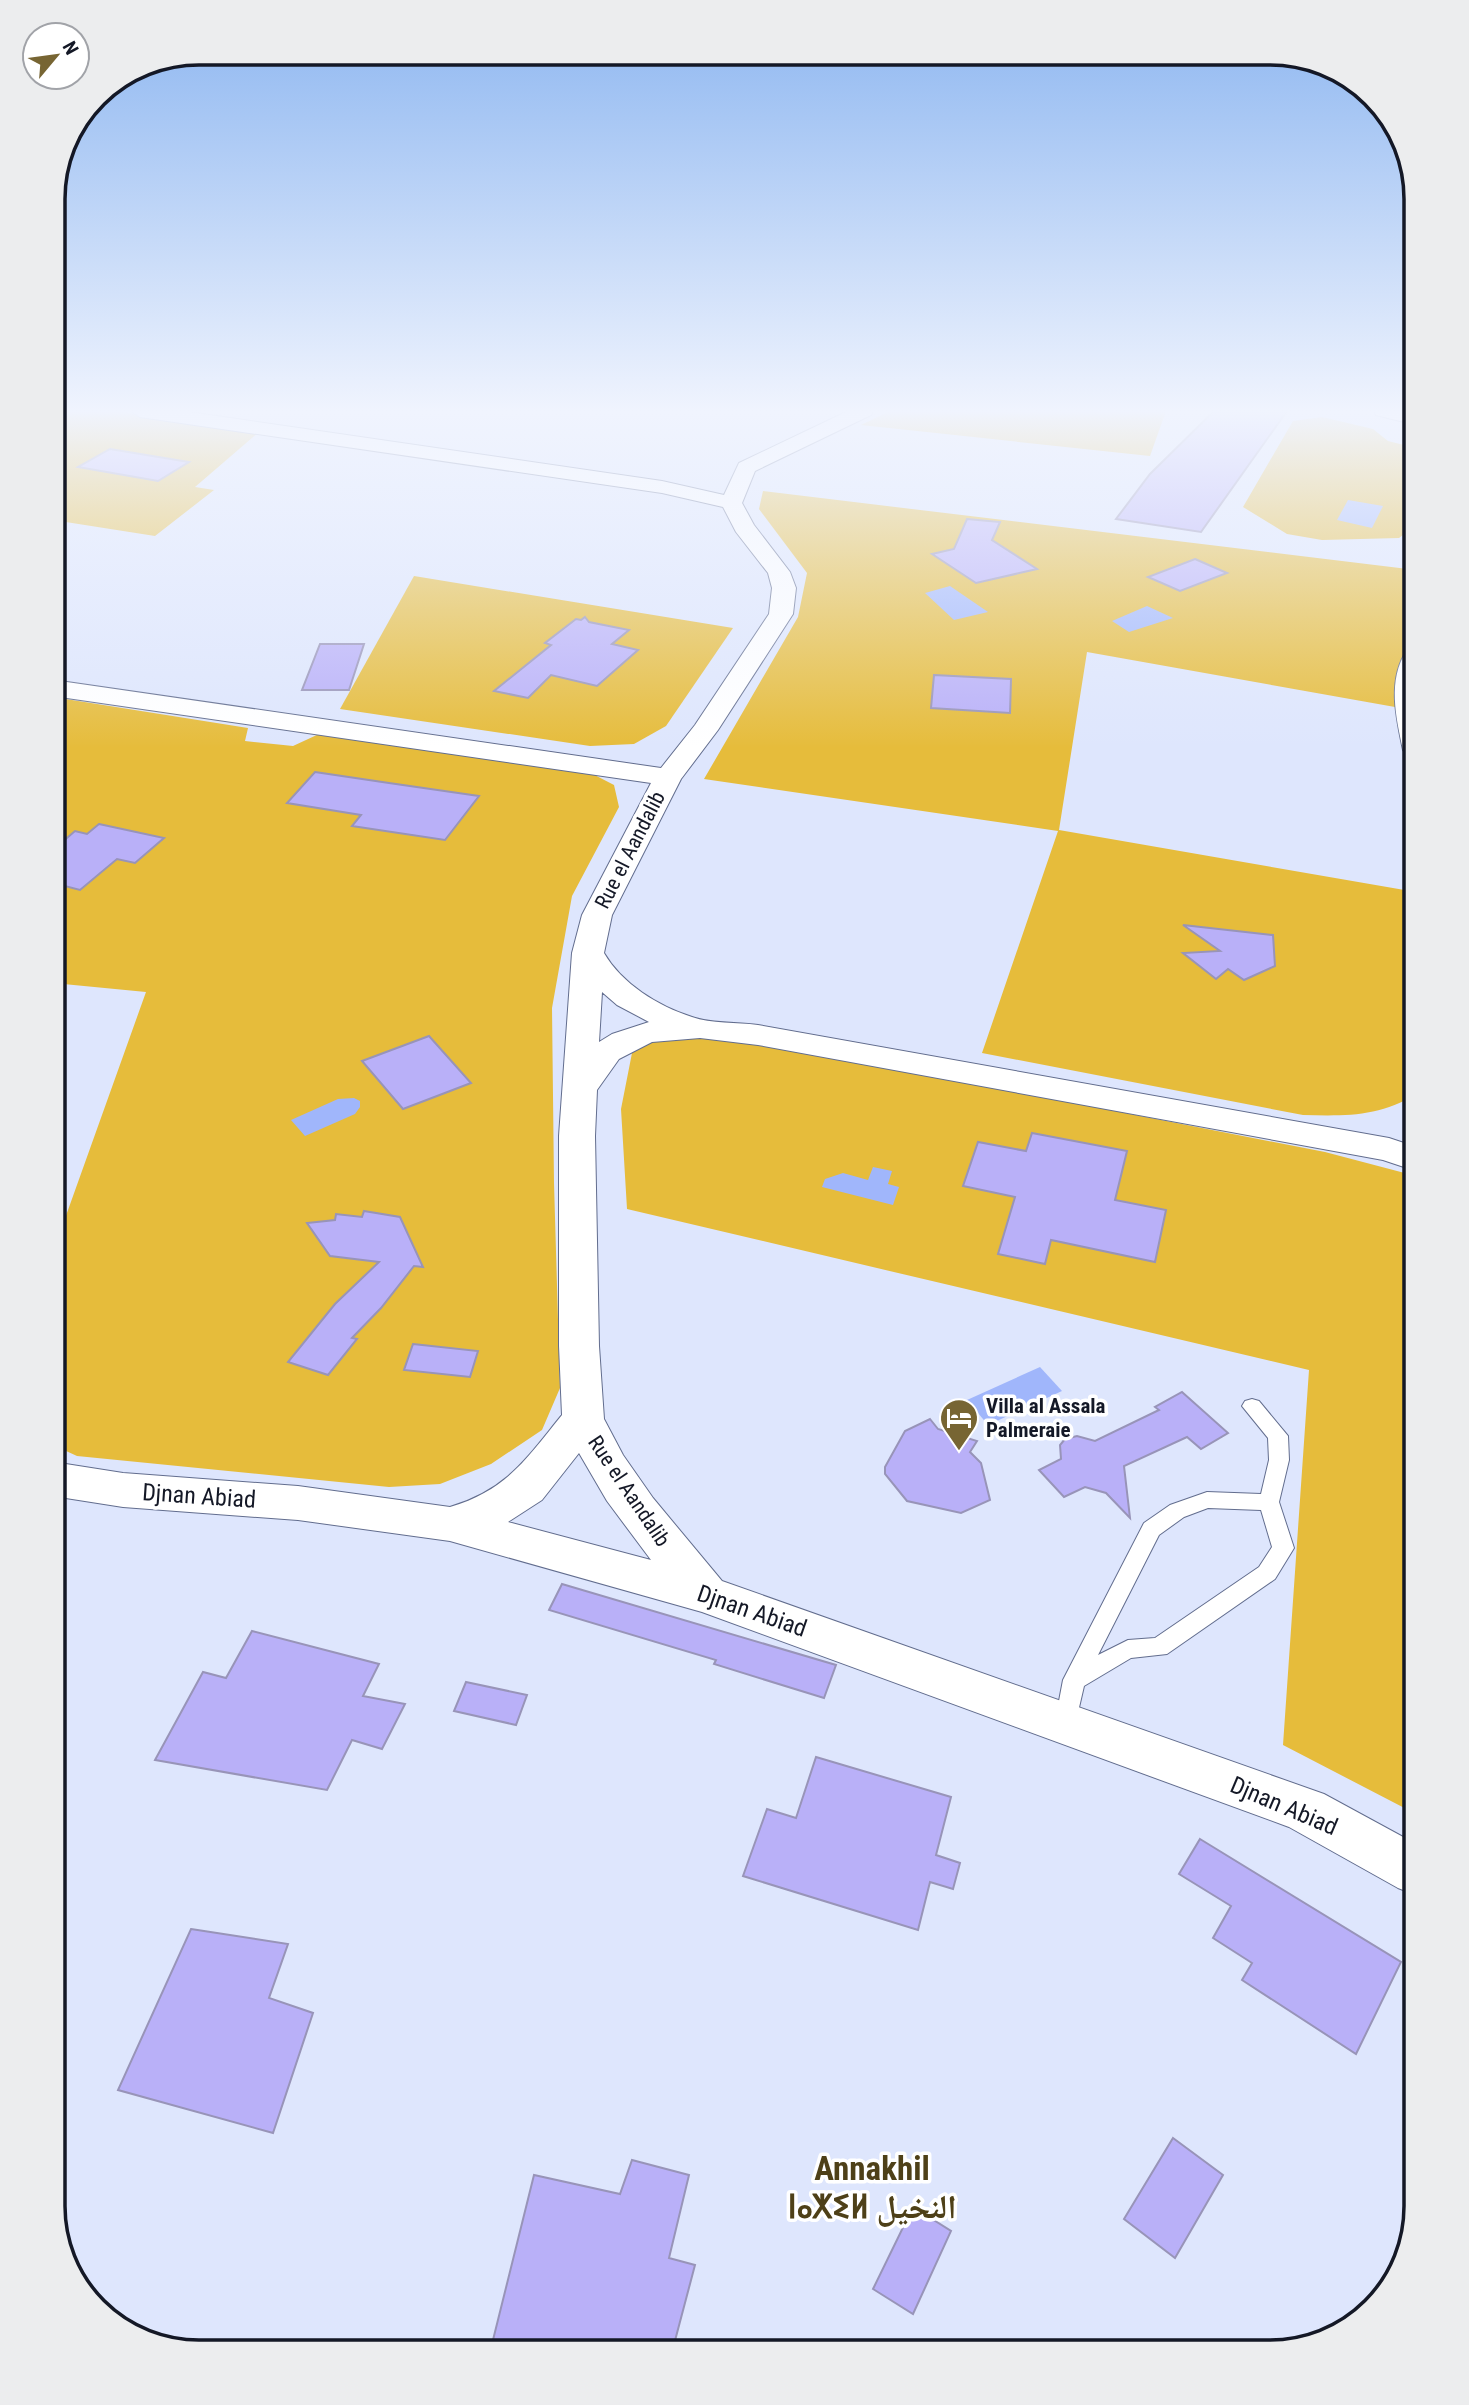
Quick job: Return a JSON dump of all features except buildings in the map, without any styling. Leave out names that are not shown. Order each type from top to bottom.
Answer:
[{"type":"street","name":"Rue el Aandalib","points":[[706,1594],[650,1531],[600,1455],[583,1419],[579,1346],[579,1091],[588,953],[597,915],[668,776],[705,730],[781,614],[784,588],[779,572],[742,523]]},
{"type":"street","points":[[65,690],[668,776]]},
{"type":"street","points":[[588,953],[597,972],[617,990],[656,1014],[684,1026],[758,1035],[1404,1147]]},
{"type":"street","points":[[579,1091],[606,1053],[627,1041],[684,1026]]},
{"type":"street","name":"Rue el Aandalib","points":[[450,1524],[487,1513],[527,1488],[583,1419]]},
{"type":"street","name":"Djnan Abiad","points":[[65,1481],[123,1490],[298,1503],[450,1524],[706,1594],[1070,1701],[1306,1810],[1404,1864]]},
{"type":"lane","points":[[1070,1701],[1128,1649],[1159,1647],[1267,1573],[1283,1548],[1269,1502],[1279,1460],[1278,1436],[1252,1406]]},
{"type":"lane","points":[[1070,1701],[1152,1529],[1177,1511],[1207,1500],[1269,1502]]},
{"type":"shaded area","points":[[74,523],[171,523],[155,536]]},
{"type":"shaded area","points":[[770,523],[1029,523],[1404,569],[1404,648],[1395,707],[1087,652],[1059,830],[1404,890],[1404,1101],[1362,1114],[1303,1115],[982,1053],[1058,831],[704,779],[798,617],[807,573]]},
{"type":"shaded area","points":[[1269,523],[1404,523],[1404,534],[1399,538],[1322,540],[1287,534]]},
{"type":"shaded area","points":[[414,576],[733,628],[666,726],[634,744],[590,746],[340,709]]},
{"type":"shaded area","points":[[65,699],[248,728],[245,741],[293,746],[319,734],[583,769],[614,785],[619,807],[572,896],[552,1008],[560,1388],[542,1430],[491,1464],[440,1484],[389,1487],[77,1456],[65,1450],[65,1218],[146,992],[65,984]]},
{"type":"shaded area","points":[[717,1033],[1325,1152],[1404,1173],[1404,1808],[1283,1745],[1309,1370],[627,1209],[621,1109],[632,1053],[653,1039]]},
{"type":"water","points":[[1351,523],[1374,523],[1372,528]]},
{"type":"water","points":[[950,586],[988,612],[954,620],[925,593]]},
{"type":"water","points":[[1147,606],[1173,618],[1129,632],[1112,621]]},
{"type":"water","points":[[354,1098],[360,1101],[360,1107],[355,1114],[305,1136],[291,1120],[338,1099]]},
{"type":"water","points":[[873,1167],[892,1171],[888,1184],[899,1187],[893,1205],[822,1187],[825,1179],[843,1173],[868,1180]]},
{"type":"water","points":[[1040,1367],[1062,1391],[988,1425],[967,1400]]},
{"type":"place","name":"Villa al Assala Palmeraie","points":[[959,1452]]},
{"type":"district","name":"Annakhil ⵏⴰⵅⵉⵍ النخيل","points":[[872,2187]]}]
